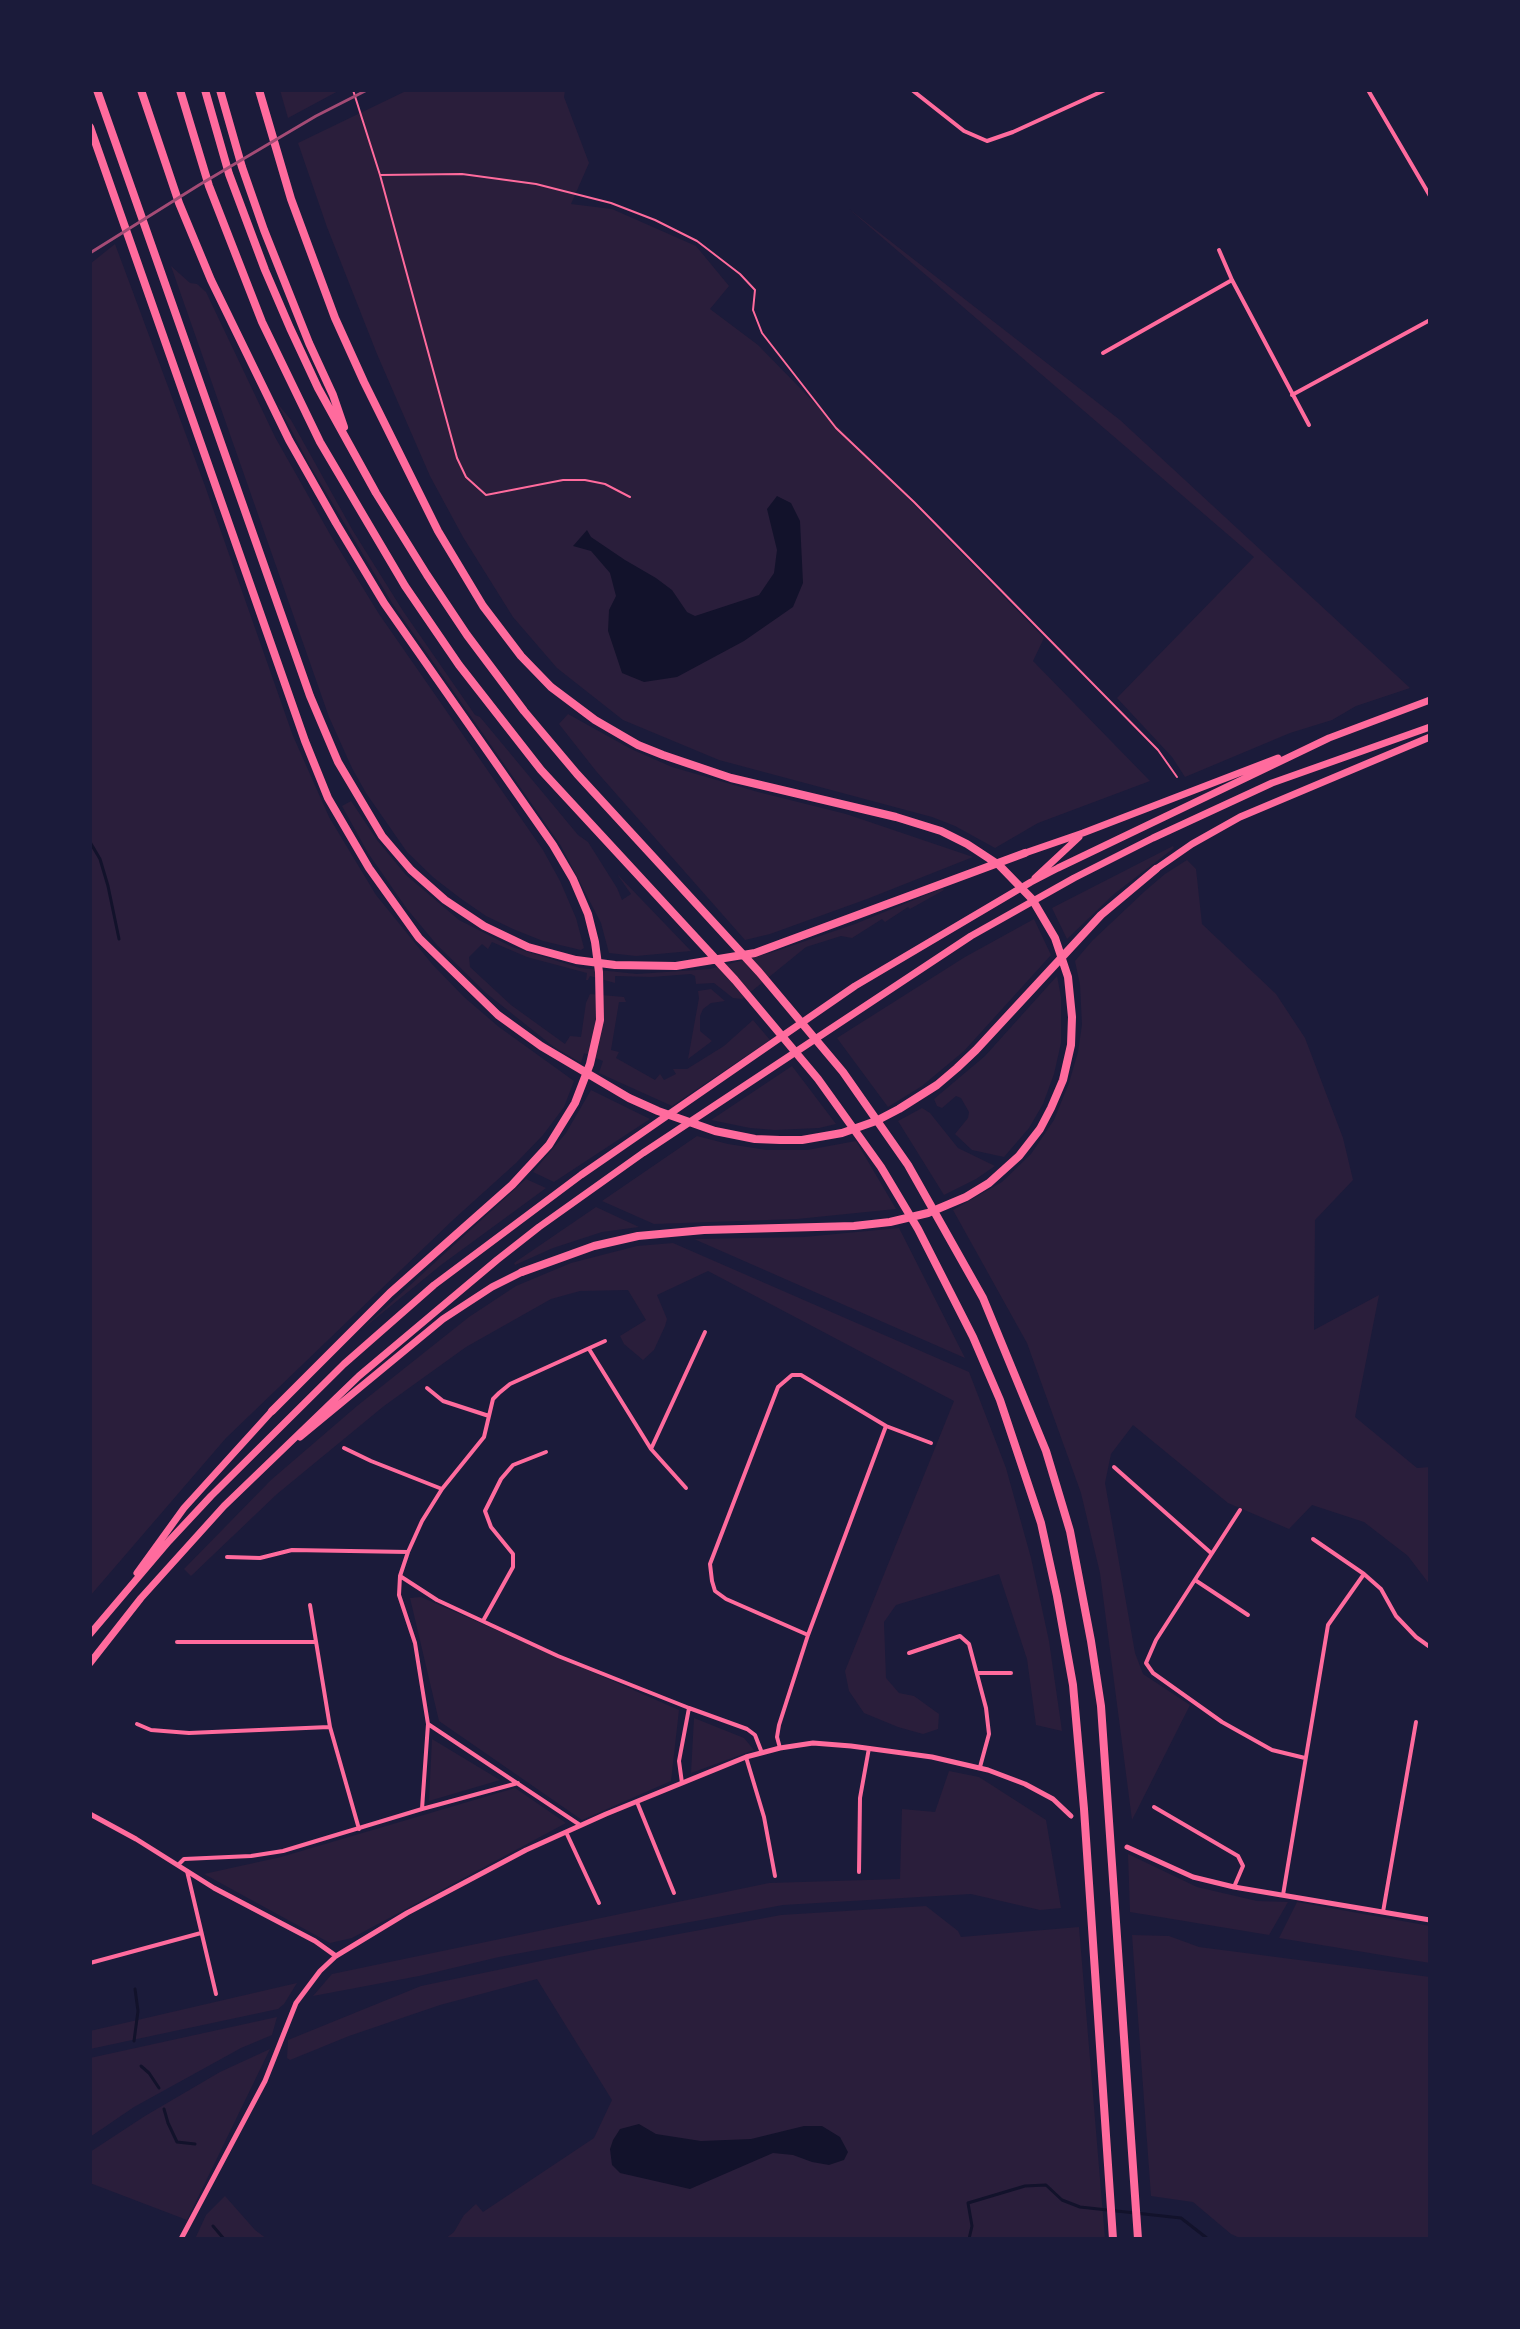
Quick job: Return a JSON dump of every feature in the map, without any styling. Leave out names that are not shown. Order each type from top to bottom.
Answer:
[{"type":"highway","points":[[97,90],[310,696],[338,762],[382,836],[411,870],[445,900],[484,926],[528,947],[576,960],[615,965],[676,966],[755,953],[1083,833],[1430,700]]},
{"type":"highway","points":[[128,1588],[184,1508],[272,1411],[390,1293],[512,1185],[549,1145],[581,1090],[600,1020],[595,942],[579,892],[553,845],[384,603],[289,440],[211,280],[179,203],[141,90]]},
{"type":"highway","points":[[180,90],[209,186],[262,322],[320,442],[405,586],[459,665],[541,770],[735,980],[818,1079],[881,1167],[926,1243],[973,1337],[1000,1400],[1041,1523],[1073,1685],[1113,2236]]},
{"type":"highway","points":[[220,90],[242,167],[286,287],[333,395],[351,446]]},
{"type":"highway","points":[[259,90],[275,148],[335,318],[403,465],[470,586],[501,631],[535,671],[573,705],[638,745],[731,778],[925,826],[980,851],[1006,871],[1038,908],[1055,938],[1068,977],[1072,1017],[1071,1045],[1063,1080],[1040,1129],[1019,1156],[989,1183],[966,1197],[928,1213],[890,1222],[638,1236],[594,1246],[522,1272],[492,1287],[443,1319],[266,1463]]},
{"type":"highway","points":[[205,91],[229,174],[290,328],[318,388],[376,493],[427,575],[524,711],[577,774],[768,983],[843,1072],[908,1165],[983,1298],[1046,1451],[1070,1531],[1101,1706],[1138,2239]]},
{"type":"highway","points":[[90,127],[305,741],[328,798],[369,868],[419,938],[498,1015],[588,1076],[658,1111],[702,1127],[755,1139],[802,1140],[842,1133],[876,1121],[937,1085],[976,1050],[1101,915],[1156,869],[1192,844],[1240,817],[1430,737]]},
{"type":"highway","points":[[90,1663],[182,1552],[266,1463],[399,1339],[539,1227],[643,1153],[971,936],[1074,878],[1272,783],[1430,727]]},
{"type":"highway","points":[[90,1634],[179,1530],[268,1437],[344,1364],[434,1285],[581,1175],[837,998],[931,939],[1058,868],[1329,738]]},
{"type":"highway","points":[[1031,882],[1083,833]]},
{"type":"street","points":[[912,90],[964,131],[987,141],[1105,90]]},
{"type":"street","points":[[1368,90],[1430,196]]},
{"type":"street","points":[[1219,250],[1309,425]]},
{"type":"street","points":[[1103,353],[1232,280]]},
{"type":"street","points":[[1292,395],[1430,320]]},
{"type":"street","points":[[651,1449],[705,1332]]},
{"type":"street","points":[[422,1809],[428,1724],[415,1643],[399,1595],[400,1576],[408,1552],[422,1521],[442,1489],[484,1437],[493,1399],[510,1384],[605,1341]]},
{"type":"street","points":[[589,1349],[651,1449],[686,1488]]},
{"type":"street","points":[[808,1635],[726,1599],[715,1591],[710,1564],[778,1387],[792,1375],[801,1375],[886,1426],[931,1443]]},
{"type":"street","points":[[427,1388],[443,1401],[489,1416]]},
{"type":"street","points":[[780,1748],[777,1737],[779,1725],[808,1635],[886,1426]]},
{"type":"street","points":[[344,1448],[442,1489]]},
{"type":"street","points":[[483,1621],[513,1567],[513,1554],[491,1527],[485,1511],[501,1479],[513,1465],[546,1452]]},
{"type":"street","points":[[1114,1467],[1212,1553]]},
{"type":"street","points":[[1240,1510],[1156,1640],[1146,1663],[1153,1673],[1222,1722],[1272,1750],[1305,1758]]},
{"type":"street","points":[[1313,1539],[1381,1589],[1396,1616],[1430,1647]]},
{"type":"street","points":[[227,1557],[260,1558],[292,1550],[408,1552]]},
{"type":"street","points":[[1283,1895],[1328,1625],[1364,1574]]},
{"type":"street","points":[[400,1576],[437,1600],[558,1656],[747,1729],[755,1735],[762,1753]]},
{"type":"street","points":[[1195,1580],[1248,1615]]},
{"type":"street","points":[[310,1605],[330,1727],[359,1829]]},
{"type":"street","points":[[909,1653],[960,1636],[969,1644],[986,1708],[989,1734],[980,1768]]},
{"type":"street","points":[[177,1642],[315,1642]]},
{"type":"street","points":[[978,1673],[1011,1673]]},
{"type":"street","points":[[682,1783],[679,1761],[689,1708]]},
{"type":"street","points":[[1383,1912],[1416,1722]]},
{"type":"street","points":[[137,1724],[151,1730],[189,1733],[330,1727]]},
{"type":"street","points":[[428,1724],[580,1825]]},
{"type":"street","points":[[181,2239],[274,2061],[288,2021],[309,1984],[336,1956],[407,1913],[580,1825],[746,1757],[813,1743],[932,1757],[980,1768],[1025,1784],[1053,1799],[1071,1816]]},
{"type":"street","points":[[859,1872],[860,1798],[869,1748]]},
{"type":"street","points":[[746,1757],[764,1817],[775,1876]]},
{"type":"street","points":[[178,1865],[184,1859],[251,1856],[283,1851],[518,1783]]},
{"type":"street","points":[[637,1802],[674,1893]]},
{"type":"street","points":[[1154,1807],[1238,1856],[1243,1866],[1234,1887]]},
{"type":"street","points":[[90,1814],[238,1901],[315,1941],[336,1956]]},
{"type":"street","points":[[566,1832],[599,1903]]},
{"type":"street","points":[[1127,1847],[1193,1877],[1234,1887],[1430,1920]]},
{"type":"street","points":[[187,1871],[216,1994]]},
{"type":"street","points":[[90,1963],[201,1933]]},
{"type":"lane","points":[[353,90],[380,175],[457,458],[466,477],[486,495],[563,480],[585,480],[605,484],[630,497]]},
{"type":"lane","points":[[380,175],[462,174],[536,184],[611,203],[655,220],[707,248],[755,290],[753,310],[762,333],[836,428],[914,502],[1158,750],[1177,777]]},
{"type":"shaded area","points":[[280,90],[340,90],[288,118]]},
{"type":"shaded area","points":[[408,90],[565,90],[564,97],[589,163],[571,204],[612,209],[696,246],[729,286],[710,309],[758,345],[1044,638],[1033,661],[1150,781],[1038,823],[995,848],[932,817],[719,760],[623,720],[557,668],[513,617],[463,537],[430,476],[377,354],[298,143]]},
{"type":"shaded area","points":[[849,209],[1120,420],[1410,688],[1356,706],[1332,720],[1290,733],[1185,777],[1172,757],[1117,698],[1254,557]]},
{"type":"shaded area","points":[[115,244],[293,736],[329,817],[376,895],[432,964],[499,1027],[574,1081],[564,1107],[543,1135],[226,1438],[90,1596],[90,264]]},
{"type":"shaded area","points":[[171,266],[206,292],[275,437],[331,536],[379,614],[543,850],[576,918],[584,948],[581,950],[543,941],[513,929],[486,916],[460,898],[407,852],[366,793],[329,717]]},
{"type":"shaded area","points":[[277,403],[291,420],[353,531],[403,611],[475,715],[480,717],[578,835],[588,842],[622,900],[631,894],[617,874],[691,951],[636,956],[609,953],[601,923],[561,846],[392,603],[309,464]]},
{"type":"shaded area","points":[[777,496],[791,503],[800,521],[803,583],[793,607],[744,641],[677,677],[644,682],[622,673],[608,631],[609,610],[616,596],[610,573],[591,551],[573,546],[587,530],[591,537],[672,590],[687,612],[695,616],[759,595],[774,573],[777,550],[767,509]]},
{"type":"shaded area","points":[[568,714],[631,749],[672,767],[846,814],[973,857],[867,899],[745,940],[596,771],[559,724]]},
{"type":"shaded area","points":[[351,801],[406,875],[459,920],[512,947],[580,968],[637,974],[710,969],[773,952],[944,890],[885,922],[882,919],[852,938],[841,936],[806,947],[742,999],[733,998],[714,983],[696,984],[695,976],[691,974],[615,976],[615,983],[590,976],[586,980],[587,973],[527,957],[492,942],[488,949],[482,944],[469,957],[470,967],[511,1005],[565,1044],[570,1036],[581,1037],[590,994],[624,997],[626,1002],[619,1002],[611,1050],[619,1052],[616,1058],[655,1080],[660,1074],[664,1080],[676,1074],[673,1069],[687,1069],[724,1046],[753,1020],[770,1040],[672,1106],[599,1073],[603,1061],[584,1053],[581,1063],[554,1047],[486,993],[437,945],[407,909],[368,853],[342,806]]},
{"type":"shaded area","points":[[1173,846],[1114,894],[1067,939],[1052,908]]},
{"type":"shaded area","points":[[1187,860],[1196,869],[1202,924],[1276,994],[1305,1038],[1343,1138],[1353,1180],[1315,1220],[1314,1330],[1379,1295],[1355,1417],[1417,1468],[1430,1467],[1430,1585],[1408,1556],[1364,1522],[1312,1505],[1289,1529],[1228,1503],[1133,1425],[1111,1454],[1105,1483],[1135,1653],[1143,1674],[1190,1705],[1132,1820],[1100,1573],[1081,1493],[1027,1343],[953,1210],[1002,1182],[1031,1154],[1054,1120],[1069,1083],[1082,1025],[1075,961],[1145,891]]},
{"type":"shaded area","points":[[1034,919],[1051,955],[964,1051],[922,1086],[888,1107],[837,1038],[965,957]]},
{"type":"shaded area","points":[[1057,976],[1061,997],[1061,1043],[1043,1104],[1029,1128],[1004,1157],[972,1150],[955,1134],[969,1112],[961,1098],[956,1096],[942,1108],[937,1106],[934,1099],[985,1056]]},
{"type":"shaded area","points":[[711,989],[725,1001],[711,1003],[700,1016],[700,1031],[712,1041],[688,1059],[698,991]]},
{"type":"shaded area","points":[[792,1066],[836,1124],[775,1130],[711,1120]]},
{"type":"shaded area","points":[[591,1090],[650,1119],[554,1182],[533,1172],[566,1133]]},
{"type":"shaded area","points":[[922,1108],[930,1113],[958,1148],[995,1166],[944,1195],[898,1121]]},
{"type":"shaded area","points":[[697,1136],[767,1150],[807,1150],[856,1141],[896,1209],[797,1219],[654,1224],[602,1201]]},
{"type":"shaded area","points":[[526,1179],[546,1188],[441,1265],[360,1331]]},
{"type":"shaded area","points":[[596,1207],[639,1227],[602,1232],[553,1248],[515,1265],[514,1263]]},
{"type":"shaded area","points":[[899,1228],[965,1358],[694,1239],[804,1237]]},
{"type":"shaded area","points":[[673,1243],[969,1372],[1006,1468],[1031,1558],[1049,1641],[1062,1731],[1036,1725],[1027,1659],[999,1574],[896,1605],[884,1622],[886,1678],[899,1693],[914,1696],[939,1714],[938,1729],[923,1734],[864,1713],[849,1691],[845,1671],[954,1401],[708,1271],[657,1295],[667,1319],[654,1350],[643,1360],[624,1344],[620,1336],[646,1320],[628,1290],[580,1291],[551,1299],[466,1347],[384,1406],[277,1494],[191,1576],[184,1569],[271,1480],[357,1406],[469,1317],[516,1286],[571,1263],[637,1246]]},
{"type":"shaded area","points":[[421,1597],[679,1710],[671,1781],[582,1820],[439,1721],[410,1598]]},
{"type":"shaded area","points":[[694,1718],[744,1738],[754,1750],[691,1773]]},
{"type":"shaded area","points":[[432,1739],[500,1780],[429,1801]]},
{"type":"shaded area","points":[[949,1771],[979,1777],[1046,1820],[1061,1908],[1040,1910],[971,1894],[783,1905],[499,1957],[313,1996],[332,1974],[769,1883],[900,1879],[902,1809],[935,1812]]},
{"type":"shaded area","points":[[515,1788],[566,1823],[352,1938],[330,1943],[204,1874],[281,1857]]},
{"type":"shaded area","points":[[1128,1854],[1197,1887],[1257,1901],[1288,1902],[1269,1935],[1130,1912]]},
{"type":"shaded area","points":[[1297,1902],[1430,1926],[1430,1963],[1279,1938]]},
{"type":"shaded area","points":[[926,1906],[958,1931],[961,1937],[1079,1927],[1105,2239],[445,2239],[476,2204],[483,2212],[594,2138],[612,2100],[537,1979],[440,2005],[290,2060],[287,2058],[288,2040],[421,1986],[781,1915]]},
{"type":"shaded area","points":[[1132,1935],[1169,1936],[1199,1947],[1430,1977],[1430,2239],[1242,2239],[1231,2234],[1193,2202],[1151,2196]]},
{"type":"shaded area","points":[[297,1983],[278,2009],[90,2049],[90,2031]]},
{"type":"shaded area","points":[[277,2017],[272,2035],[241,2048],[134,2107],[90,2137],[90,2058]]},
{"type":"shaded area","points":[[270,2049],[187,2220],[90,2183],[90,2152],[220,2072]]},
{"type":"shaded area","points":[[639,2124],[656,2134],[701,2141],[751,2139],[804,2126],[822,2126],[840,2137],[848,2152],[844,2160],[829,2165],[773,2153],[690,2189],[620,2173],[612,2165],[610,2149],[620,2129]]},
{"type":"shaded area","points":[[225,2196],[267,2239],[195,2239],[206,2215]]},
{"type":"waterway","points":[[90,842],[100,859],[119,939]]},
{"type":"waterway","points":[[134,2041],[138,2011],[135,1989]]},
{"type":"waterway","points":[[141,2066],[159,2088]]},
{"type":"waterway","points":[[164,2109],[177,2142],[195,2144]]},
{"type":"waterway","points":[[969,2239],[972,2226],[968,2203],[1025,2186],[1046,2185],[1062,2200],[1080,2207],[1181,2218],[1208,2239]]},
{"type":"waterway","points":[[213,2226],[224,2239]]},
{"type":"railway","points":[[90,253],[316,116],[367,90]]}]
